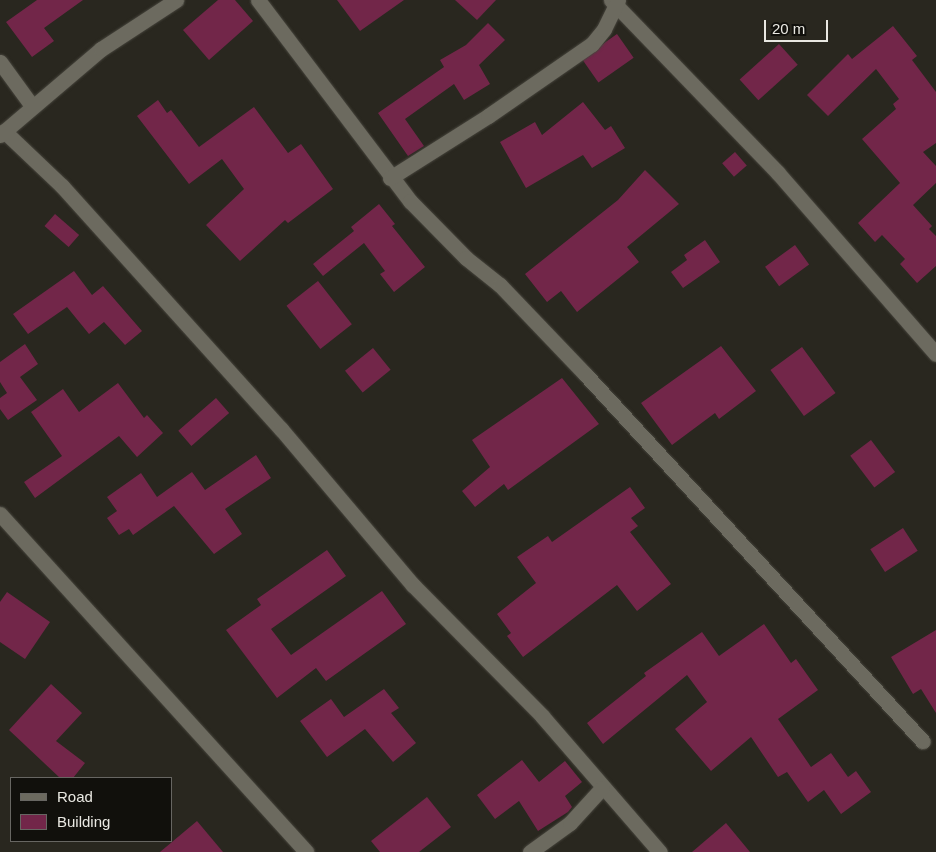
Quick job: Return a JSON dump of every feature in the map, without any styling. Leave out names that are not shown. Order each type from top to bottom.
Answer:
[{"type":"street","points":[[176,0],[101,49],[2,133],[62,186],[281,428],[413,585],[542,716],[602,788],[660,852]]},
{"type":"street","points":[[258,0],[390,178],[435,228],[500,285],[572,360],[923,741]]},
{"type":"street","points":[[390,178],[488,116],[592,44],[604,29],[614,1],[778,173],[936,354]]},
{"type":"street","points":[[0,62],[32,106]]},
{"type":"street","points":[[0,514],[306,852]]},
{"type":"street","points":[[530,852],[570,823],[602,788]]},
{"type":"building","points":[[37,0],[83,0],[44,28],[54,41],[32,57],[6,22]]},
{"type":"building","points":[[218,0],[235,0],[253,21],[209,60],[183,30]]},
{"type":"building","points":[[337,0],[404,0],[360,31]]},
{"type":"building","points":[[455,0],[496,0],[477,20]]},
{"type":"building","points":[[488,23],[505,40],[479,65],[490,84],[464,100],[454,84],[405,119],[424,146],[408,156],[378,113],[444,67],[440,60],[466,45]]},
{"type":"building","points":[[893,26],[917,56],[912,60],[936,92],[936,143],[923,152],[936,166],[936,183],[913,205],[932,226],[929,229],[936,236],[936,266],[917,283],[900,264],[905,259],[882,235],[875,242],[858,223],[900,183],[862,139],[896,109],[893,104],[899,99],[876,69],[828,116],[807,95],[848,54],[852,59]]},
{"type":"building","points":[[617,34],[634,58],[598,82],[582,59]]},
{"type":"building","points":[[779,44],[798,65],[758,100],[740,79]]},
{"type":"building","points":[[158,100],[167,113],[171,110],[199,147],[254,107],[288,153],[301,144],[333,189],[288,223],[285,220],[240,261],[206,225],[244,189],[222,159],[189,184],[137,116]]},
{"type":"building","points":[[583,102],[605,130],[611,126],[625,148],[592,168],[583,155],[526,188],[500,142],[535,122],[542,135]]},
{"type":"building","points":[[735,152],[747,166],[734,177],[722,163]]},
{"type":"building","points":[[645,170],[679,204],[627,247],[639,262],[577,312],[561,291],[547,302],[525,274],[618,200]]},
{"type":"building","points":[[379,204],[395,224],[392,226],[425,267],[394,292],[380,274],[385,271],[364,243],[323,276],[313,264],[354,231],[351,227]]},
{"type":"building","points":[[55,214],[79,235],[69,247],[45,226]]},
{"type":"building","points":[[705,240],[720,262],[683,288],[671,272],[687,260],[684,255]]},
{"type":"building","points":[[795,245],[809,264],[779,286],[765,267]]},
{"type":"building","points":[[74,271],[92,295],[103,286],[142,331],[125,345],[104,322],[89,334],[67,307],[28,334],[13,314]]},
{"type":"building","points":[[318,281],[352,324],[320,349],[286,306]]},
{"type":"building","points":[[25,344],[38,364],[20,377],[37,400],[8,420],[0,409],[0,398],[7,393],[0,382],[0,362]]},
{"type":"building","points":[[721,346],[756,391],[719,419],[715,413],[672,445],[641,403]]},
{"type":"building","points":[[802,347],[836,393],[804,416],[770,370]]},
{"type":"building","points":[[373,348],[391,370],[363,392],[345,371]]},
{"type":"building","points":[[562,378],[599,424],[508,490],[504,484],[475,507],[462,491],[490,467],[472,440]]},
{"type":"building","points":[[118,383],[144,418],[147,415],[163,433],[137,457],[119,436],[35,498],[24,482],[62,456],[31,412],[63,389],[79,412]]},
{"type":"building","points":[[216,398],[229,413],[191,446],[178,431]]},
{"type":"building","points":[[871,440],[895,472],[874,488],[850,456]]},
{"type":"building","points":[[256,455],[271,478],[225,509],[242,534],[214,554],[174,506],[133,535],[129,529],[119,535],[107,518],[117,511],[107,497],[141,473],[157,497],[192,472],[205,490]]},
{"type":"building","points":[[630,487],[645,508],[631,518],[638,526],[630,532],[671,584],[637,611],[617,585],[523,657],[507,636],[511,633],[497,614],[536,583],[517,557],[548,536],[552,542]]},
{"type":"building","points":[[903,528],[918,551],[885,572],[870,549]]},
{"type":"building","points":[[327,550],[346,576],[271,629],[291,655],[382,591],[406,624],[326,681],[316,668],[277,698],[226,630],[261,605],[257,599]]},
{"type":"building","points":[[7,592],[50,622],[25,659],[0,642],[0,602]]},
{"type":"building","points":[[764,624],[791,663],[796,659],[818,690],[778,719],[811,767],[831,753],[848,777],[856,771],[871,792],[841,814],[824,790],[808,802],[787,772],[778,777],[751,737],[711,771],[675,729],[707,702],[687,675],[603,744],[587,723],[646,676],[644,673],[702,632],[719,656]]},
{"type":"building","points":[[936,630],[936,713],[921,689],[913,694],[891,657]]},
{"type":"building","points":[[51,684],[82,713],[56,741],[85,763],[74,777],[59,777],[9,730]]},
{"type":"building","points":[[384,689],[399,708],[391,713],[416,743],[393,762],[365,729],[327,757],[300,721],[331,699],[344,717]]},
{"type":"building","points":[[522,760],[539,782],[565,761],[582,782],[565,796],[572,807],[568,812],[538,831],[519,801],[495,819],[477,795]]},
{"type":"building","points":[[427,797],[451,827],[419,852],[380,852],[371,841]]},
{"type":"building","points":[[197,821],[223,852],[160,852]]},
{"type":"building","points":[[726,823],[750,852],[692,852]]}]
